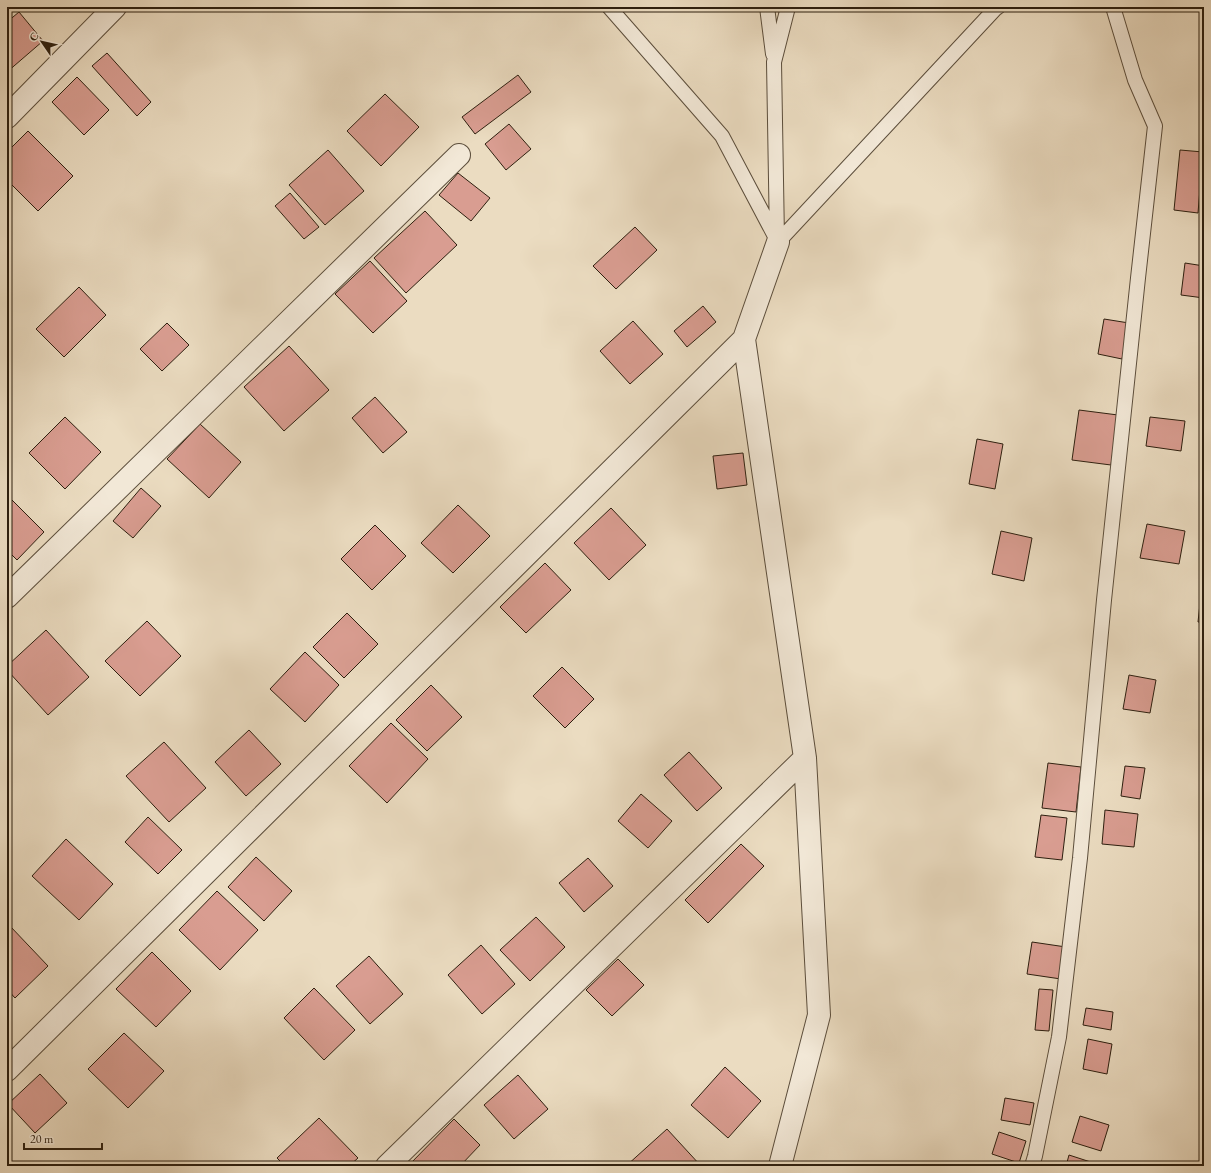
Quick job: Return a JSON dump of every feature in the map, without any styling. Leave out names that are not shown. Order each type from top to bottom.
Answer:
[{"type":"street","points":[[7,117],[115,7]]},
{"type":"street","points":[[7,597],[459,155]]},
{"type":"street","points":[[7,1070],[744,339],[778,242]]},
{"type":"street","points":[[744,339],[805,758],[819,1015],[780,1166]]},
{"type":"street","points":[[387,1166],[805,758]]},
{"type":"lane","points":[[610,7],[722,136],[778,242]]},
{"type":"lane","points":[[767,7],[774,62],[778,242]]},
{"type":"lane","points":[[774,62],[788,7]]},
{"type":"lane","points":[[778,242],[998,7]]},
{"type":"lane","points":[[1032,1166],[1059,1037],[1080,858],[1104,600],[1138,278],[1156,126],[1135,80],[1118,10]]},
{"type":"building","points":[[19,12],[43,41],[7,72],[7,22]]},
{"type":"building","points":[[107,53],[151,102],[137,116],[92,66]]},
{"type":"building","points":[[518,75],[531,92],[475,134],[462,117]]},
{"type":"building","points":[[77,77],[109,110],[84,135],[52,102]]},
{"type":"building","points":[[385,94],[419,127],[381,166],[347,131]]},
{"type":"building","points":[[509,124],[531,149],[506,170],[485,144]]},
{"type":"building","points":[[28,131],[73,176],[38,211],[7,180],[7,152]]},
{"type":"building","points":[[328,150],[364,191],[325,225],[289,185]]},
{"type":"building","points":[[1180,150],[1203,152],[1198,213],[1174,210]]},
{"type":"building","points":[[458,173],[490,198],[471,221],[439,195]]},
{"type":"building","points":[[290,193],[319,227],[304,239],[275,206]]},
{"type":"building","points":[[425,211],[457,245],[406,293],[374,258]]},
{"type":"building","points":[[635,227],[657,250],[616,289],[593,266]]},
{"type":"building","points":[[370,261],[407,301],[373,333],[335,294]]},
{"type":"building","points":[[1185,263],[1204,266],[1204,298],[1181,295]]},
{"type":"building","points":[[79,287],[106,315],[64,357],[36,329]]},
{"type":"building","points":[[703,306],[716,322],[687,347],[674,331]]},
{"type":"building","points":[[1104,319],[1129,323],[1122,359],[1098,354]]},
{"type":"building","points":[[633,321],[663,354],[630,384],[600,351]]},
{"type":"building","points":[[167,323],[189,345],[162,371],[140,349]]},
{"type":"building","points":[[289,346],[329,390],[284,431],[244,387]]},
{"type":"building","points":[[375,397],[407,432],[383,453],[352,418]]},
{"type":"building","points":[[1079,410],[1118,415],[1111,465],[1072,460]]},
{"type":"building","points":[[65,417],[101,452],[65,489],[29,453]]},
{"type":"building","points":[[1150,417],[1185,421],[1181,451],[1146,446]]},
{"type":"building","points":[[200,424],[241,462],[209,498],[167,459]]},
{"type":"building","points":[[977,439],[1003,444],[995,489],[969,484]]},
{"type":"building","points":[[743,453],[747,485],[717,489],[713,456]]},
{"type":"building","points":[[141,488],[161,506],[133,538],[113,521]]},
{"type":"building","points":[[10,498],[44,532],[17,560],[7,550],[7,501]]},
{"type":"building","points":[[458,505],[490,536],[453,573],[421,543]]},
{"type":"building","points":[[611,508],[646,545],[609,580],[574,543]]},
{"type":"building","points":[[1147,524],[1185,531],[1179,564],[1140,558]]},
{"type":"building","points":[[375,525],[406,556],[372,590],[341,559]]},
{"type":"building","points":[[1001,531],[1032,538],[1024,581],[992,574]]},
{"type":"building","points":[[545,563],[571,590],[526,633],[500,607]]},
{"type":"building","points":[[1203,576],[1204,622],[1198,622]]},
{"type":"building","points":[[347,613],[378,644],[344,678],[313,647]]},
{"type":"building","points":[[147,621],[181,656],[140,696],[105,661]]},
{"type":"building","points":[[46,630],[89,677],[48,715],[7,670],[7,666]]},
{"type":"building","points":[[305,652],[339,685],[305,722],[270,689]]},
{"type":"building","points":[[562,667],[594,699],[565,728],[533,696]]},
{"type":"building","points":[[1129,675],[1156,680],[1150,713],[1123,709]]},
{"type":"building","points":[[431,685],[462,717],[427,751],[396,720]]},
{"type":"building","points":[[391,723],[428,759],[387,803],[349,766]]},
{"type":"building","points":[[249,730],[281,764],[246,796],[215,762]]},
{"type":"building","points":[[164,742],[206,788],[169,822],[126,776]]},
{"type":"building","points":[[689,752],[722,788],[697,811],[664,775]]},
{"type":"building","points":[[1048,763],[1081,767],[1076,812],[1042,808]]},
{"type":"building","points":[[1125,766],[1145,768],[1140,799],[1121,796]]},
{"type":"building","points":[[641,794],[672,821],[648,848],[618,821]]},
{"type":"building","points":[[1105,810],[1138,814],[1134,847],[1102,844]]},
{"type":"building","points":[[1041,815],[1067,818],[1062,860],[1035,857]]},
{"type":"building","points":[[148,817],[182,850],[158,874],[125,842]]},
{"type":"building","points":[[66,839],[113,884],[79,920],[32,876]]},
{"type":"building","points":[[741,844],[764,866],[708,923],[685,900]]},
{"type":"building","points":[[256,857],[292,891],[264,921],[228,887]]},
{"type":"building","points":[[588,858],[613,886],[584,912],[559,883]]},
{"type":"building","points":[[217,891],[258,930],[220,970],[179,930]]},
{"type":"building","points":[[536,917],[565,947],[530,981],[500,950]]},
{"type":"building","points":[[10,926],[48,966],[15,998],[7,989],[7,929]]},
{"type":"building","points":[[1032,942],[1066,947],[1061,979],[1027,974]]},
{"type":"building","points":[[481,945],[515,984],[482,1014],[448,975]]},
{"type":"building","points":[[152,952],[191,991],[156,1027],[116,989]]},
{"type":"building","points":[[369,956],[403,994],[370,1024],[336,986]]},
{"type":"building","points":[[618,959],[644,985],[612,1016],[586,990]]},
{"type":"building","points":[[314,988],[355,1030],[324,1060],[284,1018]]},
{"type":"building","points":[[1039,989],[1053,990],[1049,1031],[1035,1030]]},
{"type":"building","points":[[1086,1008],[1113,1012],[1111,1030],[1083,1025]]},
{"type":"building","points":[[124,1033],[164,1071],[128,1108],[88,1069]]},
{"type":"building","points":[[1088,1039],[1112,1044],[1107,1074],[1083,1069]]},
{"type":"building","points":[[725,1067],[761,1101],[728,1138],[691,1105]]},
{"type":"building","points":[[40,1074],[67,1103],[35,1133],[8,1104]]},
{"type":"building","points":[[518,1075],[548,1109],[514,1139],[484,1105]]},
{"type":"building","points":[[1005,1098],[1034,1103],[1030,1125],[1001,1120]]},
{"type":"building","points":[[1080,1116],[1109,1125],[1101,1151],[1072,1142]]},
{"type":"building","points":[[319,1118],[358,1158],[349,1166],[285,1166],[277,1158]]},
{"type":"building","points":[[454,1119],[480,1145],[460,1166],[408,1166]]},
{"type":"building","points":[[667,1129],[701,1166],[626,1166]]},
{"type":"building","points":[[999,1132],[1026,1141],[1019,1163],[992,1154]]},
{"type":"building","points":[[1069,1155],[1103,1166],[1066,1166]]}]
